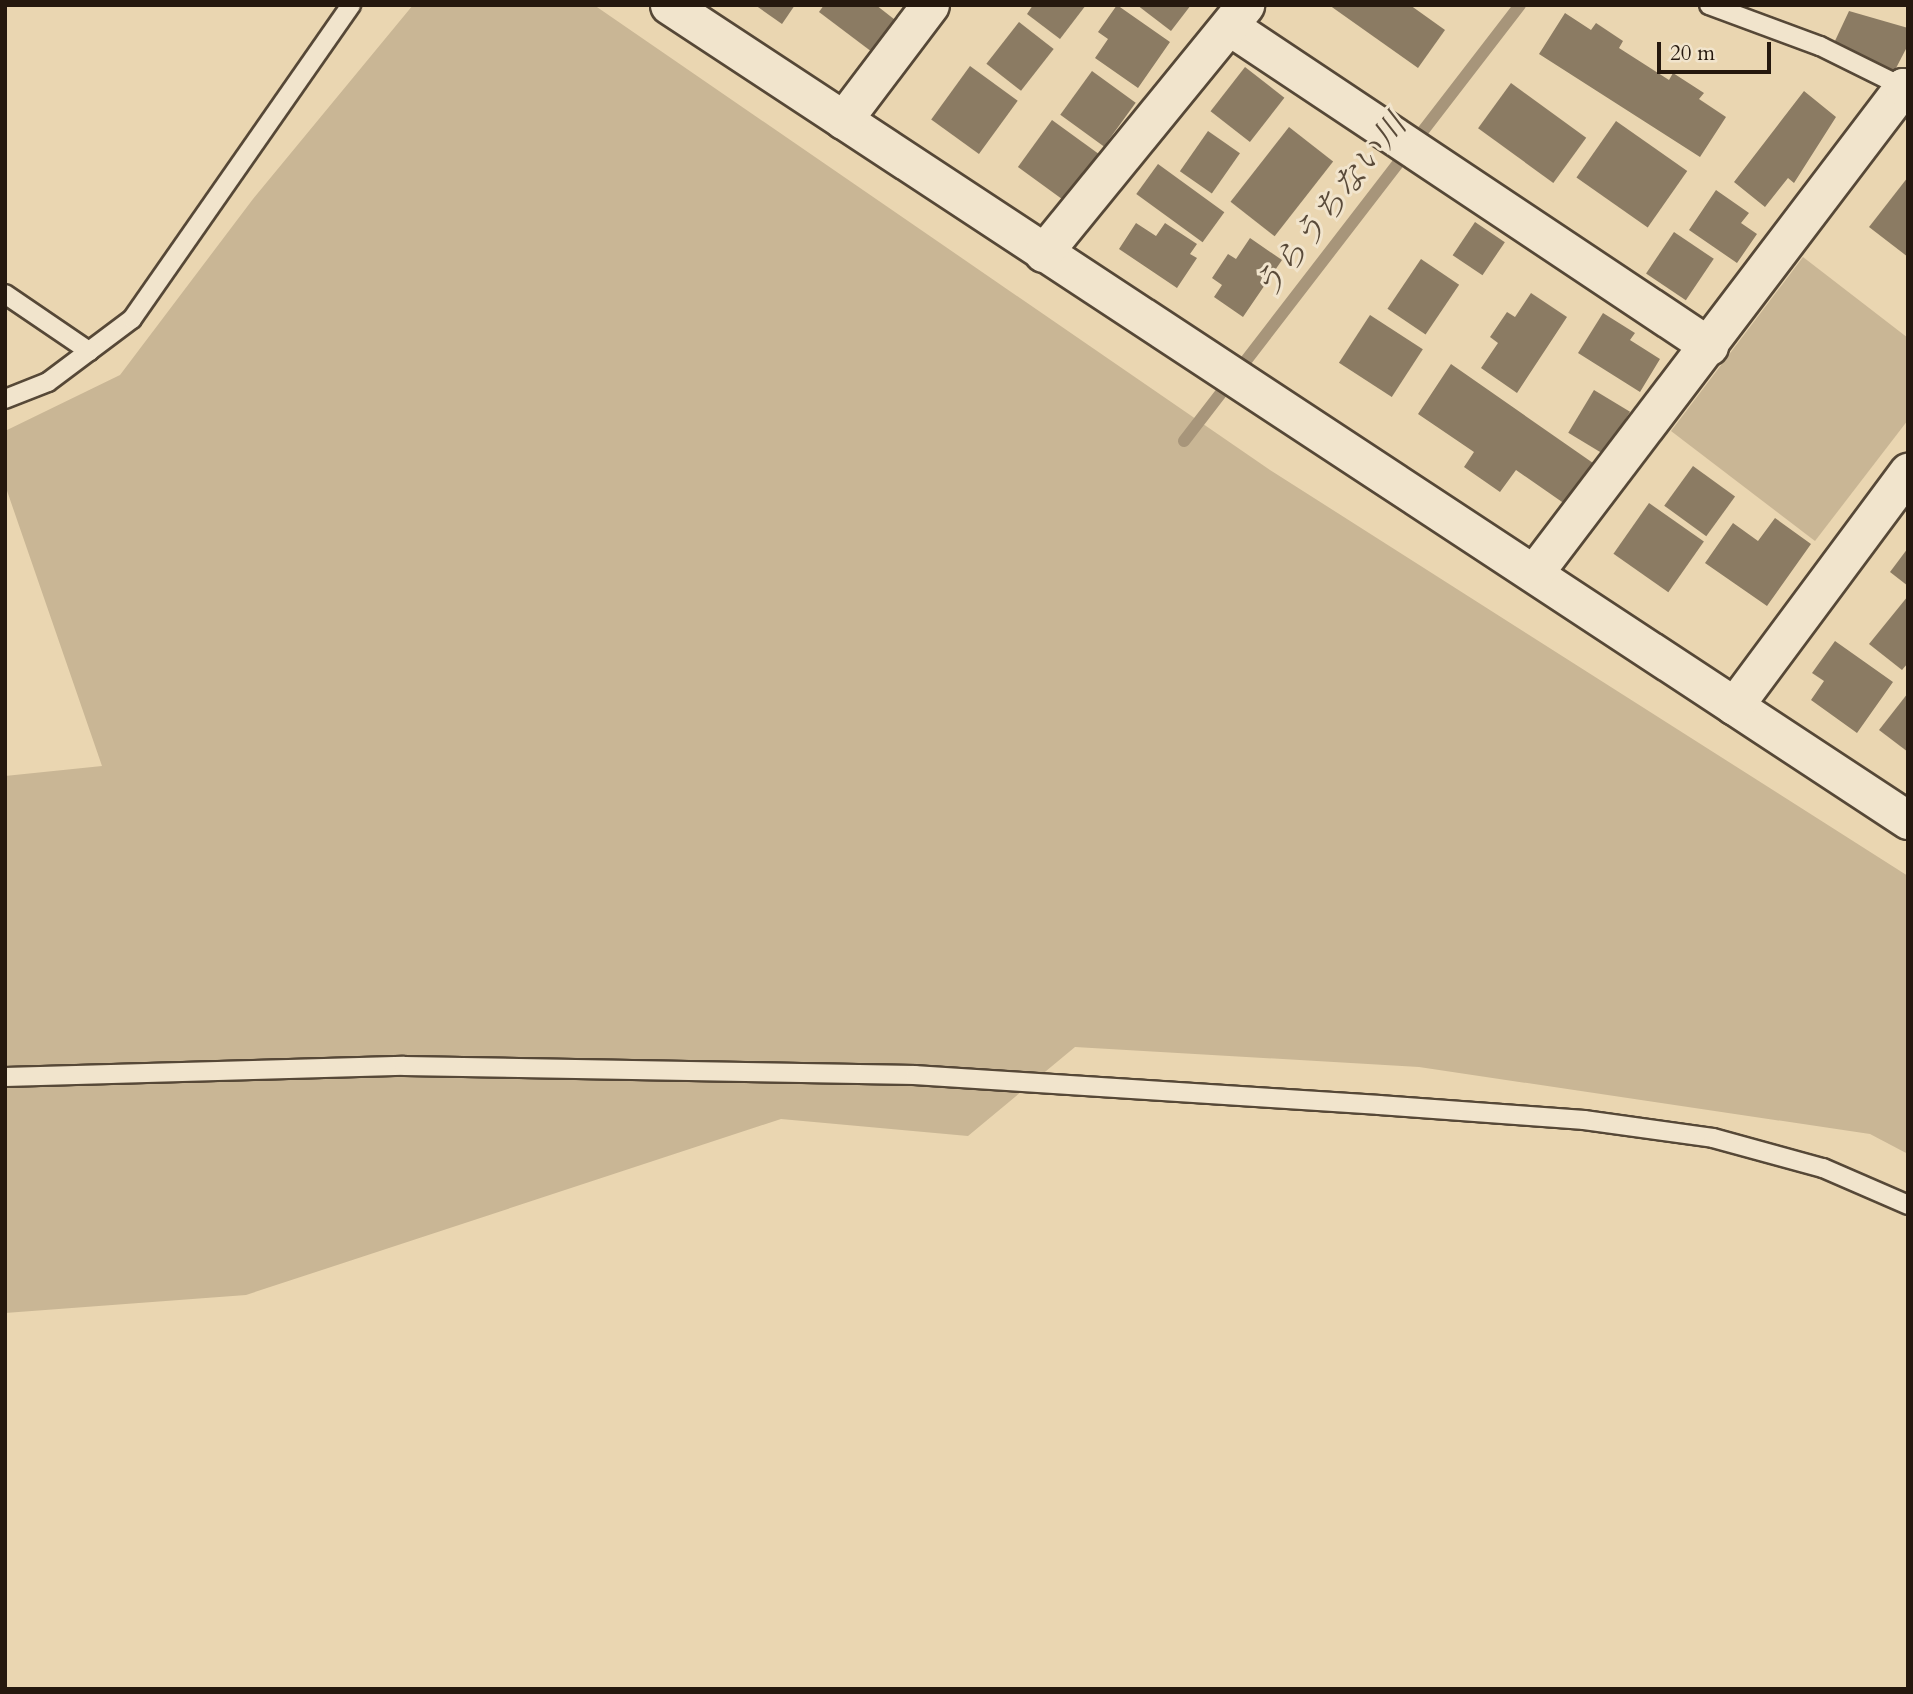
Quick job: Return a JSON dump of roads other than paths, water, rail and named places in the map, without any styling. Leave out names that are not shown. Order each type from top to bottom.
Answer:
[{"type":"street","points":[[669,5],[1908,820]]},
{"type":"street","points":[[843,120],[930,5]]},
{"type":"street","points":[[1043,253],[1237,16],[1391,137],[1709,346]]},
{"type":"street","points":[[1534,573],[1905,89]]},
{"type":"street","points":[[1734,706],[1908,472]]},
{"type":"lane","points":[[5,399],[48,382],[132,319],[351,5]]},
{"type":"lane","points":[[1709,5],[1819,46],[1905,89]]},
{"type":"lane","points":[[5,294],[89,351]]},
{"type":"lane","points":[[5,1077],[404,1066],[901,1075],[1379,1105],[1584,1120],[1713,1138],[1823,1168],[1908,1205]]},
{"type":"waterway","name":"うらうちない川","points":[[1184,441],[1520,5]]}]
